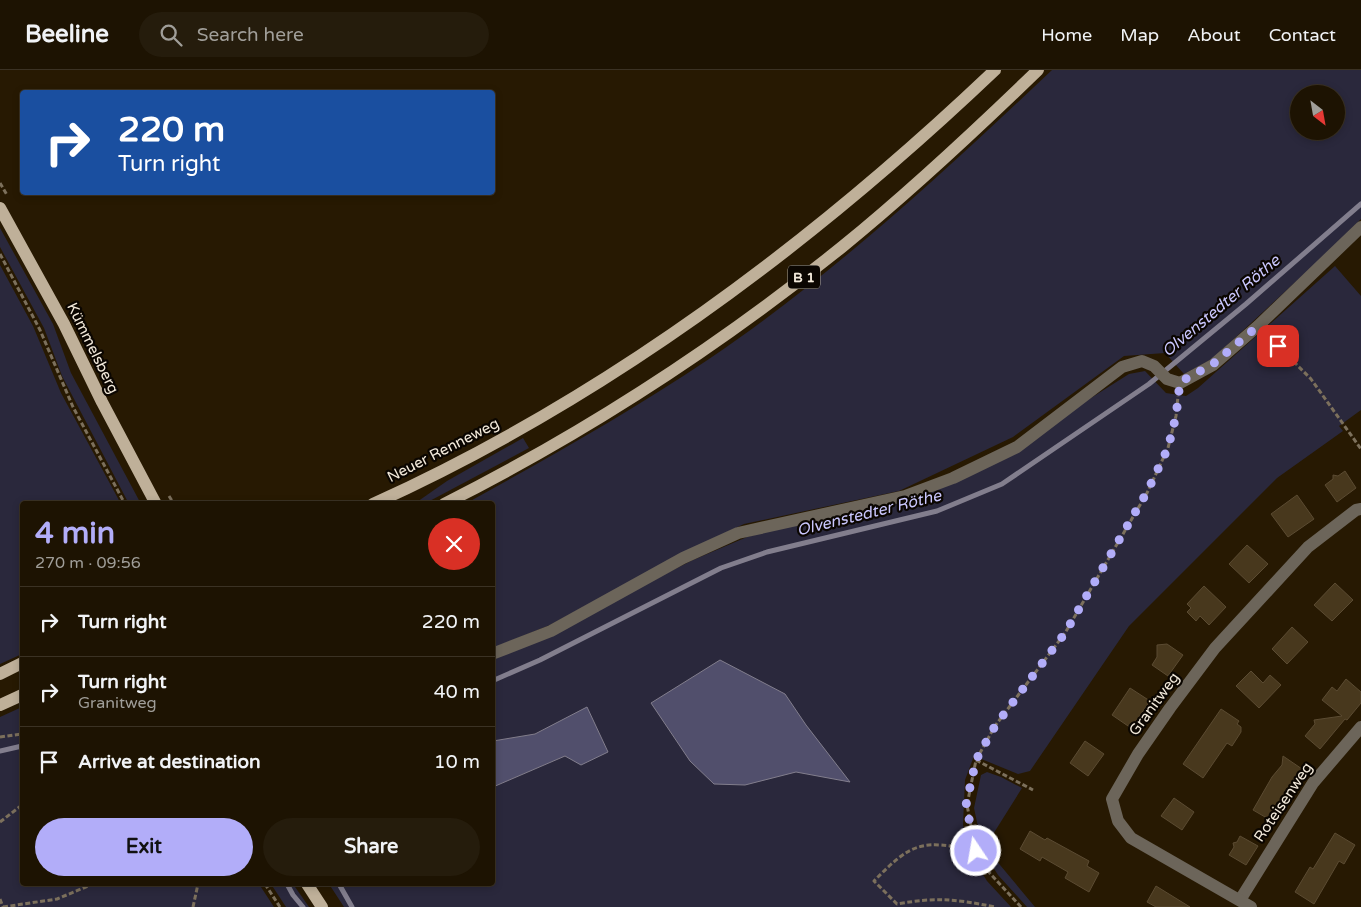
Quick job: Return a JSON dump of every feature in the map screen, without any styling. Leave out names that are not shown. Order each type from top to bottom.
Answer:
[{"type":"main road","name":"Neuer Renneweg","points":[[379,501],[526,425],[601,381],[677,332],[767,266],[887,168],[994,70]]},
{"type":"main road","name":"B 1","points":[[450,501],[545,450],[673,371],[734,329],[819,266],[914,186],[1038,70]]},
{"type":"main road","name":"Kümmelsberg","points":[[0,208],[64,324],[102,402],[154,501]]},
{"type":"main road","points":[[0,674],[20,665]]},
{"type":"main road","points":[[0,706],[20,696]]},
{"type":"main road","points":[[307,886],[322,907]]},
{"type":"street","points":[[495,653],[551,631],[683,558],[738,533],[905,496],[953,478],[1017,447],[1122,367],[1142,361],[1154,366],[1173,381],[1213,364],[1258,326],[1361,227]]},
{"type":"street","name":"Granitweg","points":[[1251,907],[1131,838],[1118,821],[1112,799],[1138,754],[1215,648],[1308,547],[1356,510],[1361,509]]},
{"type":"street","name":"Roteisenweg","points":[[1240,900],[1313,783],[1361,727]]},
{"type":"path","points":[[0,254],[40,330],[73,407],[124,501]]},
{"type":"path","points":[[1258,326],[1311,379],[1361,449]]},
{"type":"path","points":[[1020,907],[985,868],[976,851],[966,805],[976,760],[995,726],[1065,633],[1147,492],[1168,448],[1176,416],[1173,381]]},
{"type":"path","points":[[0,737],[20,734]]},
{"type":"path","points":[[976,760],[1033,790]]},
{"type":"path","points":[[0,822],[20,807]]},
{"type":"path","points":[[976,851],[944,844],[919,845],[895,860],[874,881],[897,904],[927,898],[958,899],[995,907]]},
{"type":"path","points":[[0,900],[3,907],[56,899],[88,886]]},
{"type":"path","points":[[192,907],[197,886]]},
{"type":"path","points":[[266,886],[280,907]]},
{"type":"shaded area","points":[[1052,70],[1361,70],[1361,219],[1212,359],[1184,374],[1165,353],[1124,356],[1013,437],[899,491],[744,524],[689,550],[550,625],[495,647],[495,501],[470,501],[619,416],[709,359],[800,293],[886,222]]},
{"type":"shaded area","points":[[0,228],[53,324],[71,373],[139,501],[127,501],[62,376],[44,328],[0,247]]},
{"type":"shaded area","points":[[0,265],[33,326],[61,393],[119,501],[20,501],[20,655],[0,664]]},
{"type":"shaded area","points":[[1335,266],[1361,296],[1361,410],[1339,426],[1343,431],[1277,478],[1129,626],[1030,771],[1018,774],[974,756],[965,780],[963,825],[974,860],[987,881],[1011,907],[344,907],[330,886],[495,886],[495,786],[565,756],[587,708],[535,734],[495,741],[495,659],[693,560],[747,537],[961,480],[1129,374],[1145,371],[1166,393],[1186,396],[1198,388]]},
{"type":"shaded area","points":[[523,438],[529,448],[430,501],[418,501],[447,481]]},
{"type":"shaded area","points":[[720,660],[785,694],[806,725],[850,782],[796,772],[745,785],[714,784],[690,761],[651,703]]},
{"type":"shaded area","points":[[587,707],[608,752],[581,765],[565,756],[495,786],[495,741],[535,734]]},
{"type":"shaded area","points":[[20,708],[20,886],[260,886],[274,907],[0,907],[0,717]]},
{"type":"shaded area","points":[[987,772],[1022,788],[985,847],[981,841],[974,808],[981,775]]},
{"type":"shaded area","points":[[985,847],[1035,907],[1027,907],[998,875],[981,848]]},
{"type":"shaded area","points":[[272,886],[294,886],[309,907],[286,907]]},
{"type":"building","points":[[1345,471],[1356,488],[1337,502],[1325,485],[1333,479],[1333,475],[1338,476]]},
{"type":"building","points":[[1297,495],[1314,519],[1288,537],[1271,514]]},
{"type":"building","points":[[1247,545],[1268,564],[1249,583],[1229,564]]},
{"type":"building","points":[[1335,583],[1353,600],[1332,621],[1314,605]]},
{"type":"building","points":[[1204,586],[1226,607],[1209,625],[1200,616],[1196,621],[1187,612],[1191,608],[1187,604]]},
{"type":"building","points":[[1292,627],[1308,642],[1287,664],[1272,649]]},
{"type":"building","points":[[1167,644],[1183,655],[1168,676],[1152,665],[1157,657],[1157,645]]},
{"type":"building","points":[[1251,671],[1263,683],[1270,675],[1281,685],[1259,708],[1236,686]]},
{"type":"building","points":[[1346,679],[1361,692],[1361,703],[1320,749],[1305,736],[1315,724],[1314,720],[1342,716],[1322,700],[1332,687],[1337,691]]},
{"type":"building","points":[[1130,688],[1150,701],[1131,728],[1112,715]]},
{"type":"building","points":[[1221,709],[1239,721],[1237,724],[1241,727],[1241,732],[1232,746],[1227,743],[1203,778],[1183,764]]},
{"type":"building","points":[[1085,741],[1104,754],[1088,776],[1070,763]]},
{"type":"building","points":[[1283,756],[1305,771],[1280,802],[1283,803],[1272,821],[1253,810],[1272,777],[1282,765]]},
{"type":"building","points":[[1174,798],[1194,812],[1182,830],[1161,816]]},
{"type":"building","points":[[1030,831],[1089,861],[1087,866],[1099,873],[1089,892],[1065,878],[1068,872],[1042,857],[1040,861],[1020,849]]},
{"type":"building","points":[[1335,833],[1355,845],[1344,864],[1339,861],[1314,904],[1295,892],[1310,867],[1313,869]]},
{"type":"building","points":[[1240,836],[1258,846],[1246,865],[1229,855],[1234,847],[1233,843],[1237,842]]},
{"type":"building","points":[[1156,886],[1190,907],[1156,907],[1147,902]]},
{"type":"waterway","name":"Olvenstedter Röthe","points":[[495,680],[540,660],[721,568],[767,552],[937,511],[1002,484],[1149,384],[1246,304],[1361,204]]},
{"type":"waterway","points":[[0,751],[20,746]]},
{"type":"waterway","points":[[288,886],[303,907]]},
{"type":"waterway","points":[[340,886],[352,907]]},
{"type":"route","points":[[976,851],[966,805],[976,760],[995,726],[1065,633],[1147,492],[1168,448],[1176,416],[1180,382],[1213,364],[1258,326],[1278,346]]}]
